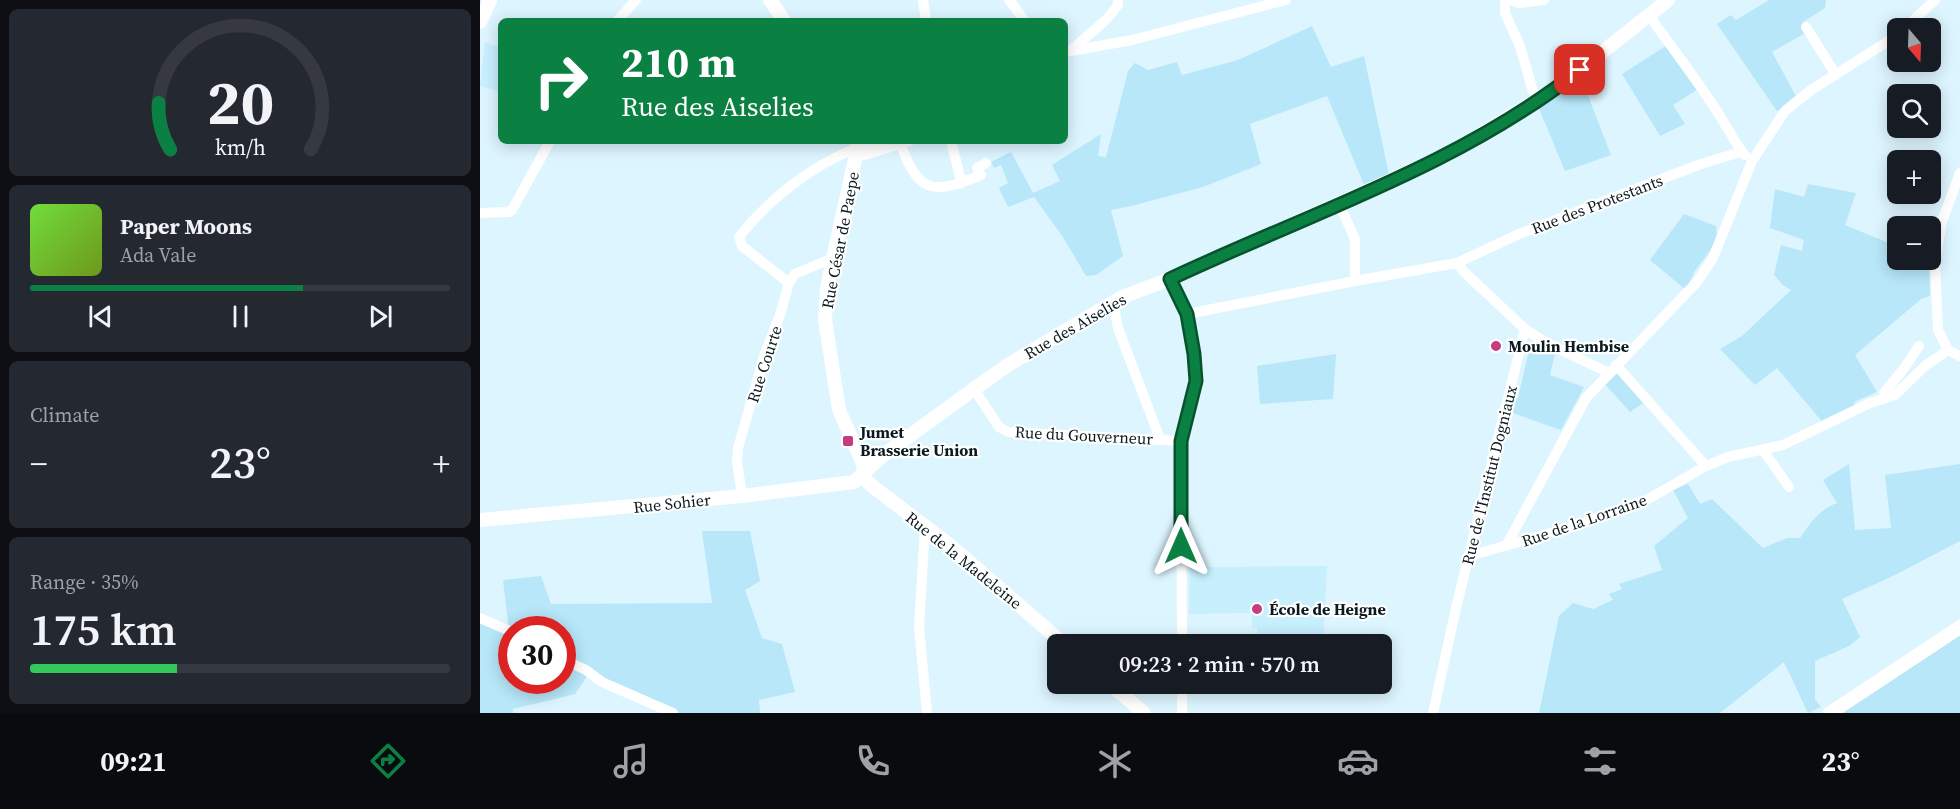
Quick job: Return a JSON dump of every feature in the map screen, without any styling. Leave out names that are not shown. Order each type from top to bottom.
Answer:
[{"type":"street","points":[[480,22],[490,0]]},
{"type":"street","points":[[620,18],[636,0]]},
{"type":"street","points":[[770,0],[782,18]]},
{"type":"street","points":[[923,0],[926,18]]},
{"type":"street","points":[[1009,0],[1023,18]]},
{"type":"street","points":[[1068,51],[1107,19],[1118,5],[1118,0]]},
{"type":"street","points":[[1068,52],[1132,40],[1286,0]]},
{"type":"street","points":[[1505,0],[1505,13],[1520,46],[1536,102]]},
{"type":"street","points":[[1511,0],[1519,3],[1544,0]]},
{"type":"street","name":"Rue des Aiselies","points":[[862,476],[882,456],[1008,365],[1113,302],[1170,279],[1447,155],[1562,85],[1668,0]]},
{"type":"street","points":[[1916,18],[1935,0]]},
{"type":"street","points":[[1650,14],[1698,81],[1736,140],[1740,152],[1752,161]]},
{"type":"street","points":[[1806,27],[1836,75]]},
{"type":"street","points":[[1506,546],[1586,398],[1703,274],[1713,258],[1752,161],[1785,111],[1811,90],[1887,42]]},
{"type":"street","points":[[480,213],[512,210],[548,144]]},
{"type":"street","points":[[833,258],[795,274],[789,283],[742,246],[739,237],[754,220],[799,181],[836,156],[858,145],[863,155],[895,144]]},
{"type":"street","points":[[901,144],[916,177],[925,185],[933,187],[960,184],[981,175],[977,168],[986,163]]},
{"type":"street","points":[[952,144],[960,184]]},
{"type":"street","name":"Rue César de Paepe","points":[[858,145],[833,258],[825,313],[826,340],[839,410],[864,466],[862,476]]},
{"type":"street","name":"Rue des Protestants","points":[[1187,314],[1457,263],[1519,234],[1698,165],[1740,152]]},
{"type":"street","points":[[1960,173],[1942,221],[1935,263],[1935,306],[1940,334],[1948,350],[1960,356]]},
{"type":"street","points":[[1340,204],[1355,239],[1355,281]]},
{"type":"street","points":[[1457,263],[1462,271],[1525,329],[1545,342],[1612,369],[1706,466]]},
{"type":"street","points":[[1170,279],[1187,314],[1196,381],[1181,441],[1182,634]]},
{"type":"street","name":"Rue Courte","points":[[742,496],[737,461],[738,448],[765,353],[780,315],[789,283]]},
{"type":"street","points":[[1113,302],[1118,328],[1160,440]]},
{"type":"street","name":"Rue de l'Institut Dogniaux","points":[[1433,713],[1525,329]]},
{"type":"street","points":[[1885,398],[1884,393],[1919,346]]},
{"type":"street","name":"Rue de la Lorraine","points":[[1469,556],[1575,526],[1640,503],[1706,466],[1728,457],[1784,445],[1870,403],[1896,394],[1925,366],[1948,350]]},
{"type":"street","name":"Rue du Gouverneur","points":[[974,389],[999,428],[1008,432],[1181,441]]},
{"type":"street","points":[[1763,450],[1789,487]]},
{"type":"street","name":"Rue Sohier","points":[[480,520],[840,485],[854,482],[862,476]]},
{"type":"street","name":"Rue de la Madeleine","points":[[862,476],[951,546],[1052,634]]},
{"type":"street","points":[[925,527],[919,627],[927,713]]},
{"type":"street","points":[[480,618],[498,626]]},
{"type":"street","points":[[1830,713],[1960,627]]},
{"type":"street","points":[[576,665],[602,682],[673,713]]},
{"type":"street","points":[[1122,694],[1144,713]]},
{"type":"street","points":[[1182,694],[1182,713]]},
{"type":"shaded area","points":[[1769,0],[1826,0],[1825,8],[1803,22],[1809,31],[1772,52],[1798,100],[1777,111],[1717,24],[1731,15],[1736,20]]},
{"type":"shaded area","points":[[1312,26],[1331,67],[1364,56],[1390,180],[1367,192],[1327,96],[1250,124],[1261,164],[1203,187],[1111,210],[1123,256],[1096,275],[1086,276],[1063,237],[1034,197],[1008,207],[999,188],[1008,183],[1001,165],[994,168],[991,162],[1011,152],[1033,193],[1060,181],[1052,165],[1101,134],[1098,156],[1106,157],[1128,71],[1135,63],[1148,70],[1177,62],[1182,75],[1238,60]]},
{"type":"shaded area","points":[[485,42],[498,47],[498,91],[480,86]]},
{"type":"shaded area","points":[[1666,46],[1700,88],[1673,105],[1685,124],[1660,136],[1622,74]]},
{"type":"shaded area","points":[[1580,75],[1611,155],[1565,171],[1538,106]]},
{"type":"shaded area","points":[[1808,184],[1856,193],[1845,225],[1887,242],[1887,270],[1929,270],[1930,296],[1921,299],[1855,355],[1877,392],[1854,402],[1856,409],[1825,425],[1777,368],[1755,385],[1720,349],[1742,336],[1791,290],[1774,275],[1781,245],[1802,251],[1804,240],[1770,228],[1775,189],[1804,197]]},
{"type":"shaded area","points":[[1684,214],[1716,226],[1717,241],[1694,272],[1686,290],[1650,260]]},
{"type":"shaded area","points":[[1530,346],[1555,354],[1550,375],[1584,387],[1561,430],[1507,411],[1513,397],[1518,398]]},
{"type":"shaded area","points":[[1336,354],[1333,399],[1260,404],[1257,366]]},
{"type":"shaded area","points":[[1618,373],[1643,403],[1630,412],[1604,383]]},
{"type":"shaded area","points":[[1849,464],[1855,530],[1891,528],[1885,475],[1960,464],[1960,541],[1895,575],[1842,599],[1860,637],[1849,646],[1815,661],[1815,699],[1821,707],[1808,713],[1784,662],[1720,713],[1539,713],[1559,616],[1573,603],[1593,609],[1613,600],[1609,594],[1622,589],[1619,584],[1662,570],[1654,546],[1688,518],[1673,490],[1688,484],[1700,504],[1712,499],[1763,548],[1787,538],[1800,538],[1820,513],[1837,503],[1823,480]]},
{"type":"shaded area","points":[[702,531],[750,531],[760,581],[745,590],[762,638],[782,644],[795,692],[759,700],[760,713],[673,713],[588,675],[576,693],[576,616],[507,616],[503,580],[541,576],[551,604],[712,603]]},
{"type":"shaded area","name":"École de Heigne","points":[[1327,566],[1324,634],[1257,634],[1257,628],[1252,628],[1252,613],[1189,614],[1190,567]]},
{"type":"shaded area","points":[[480,619],[498,628],[498,694],[575,694],[513,709],[513,713],[480,713]]},
{"type":"shaded area","points":[[1960,627],[1960,713],[1830,713]]},
{"type":"place","name":"Moulin Hembise","points":[[1496,346]]},
{"type":"place","name":"Jumet Brasserie Union","points":[[848,441]]},
{"type":"place","name":"École de Heigne","points":[[1257,609]]},
{"type":"route","points":[[1181,546],[1181,441],[1196,381],[1187,314],[1170,279],[1447,155],[1536,102],[1580,70]]}]
